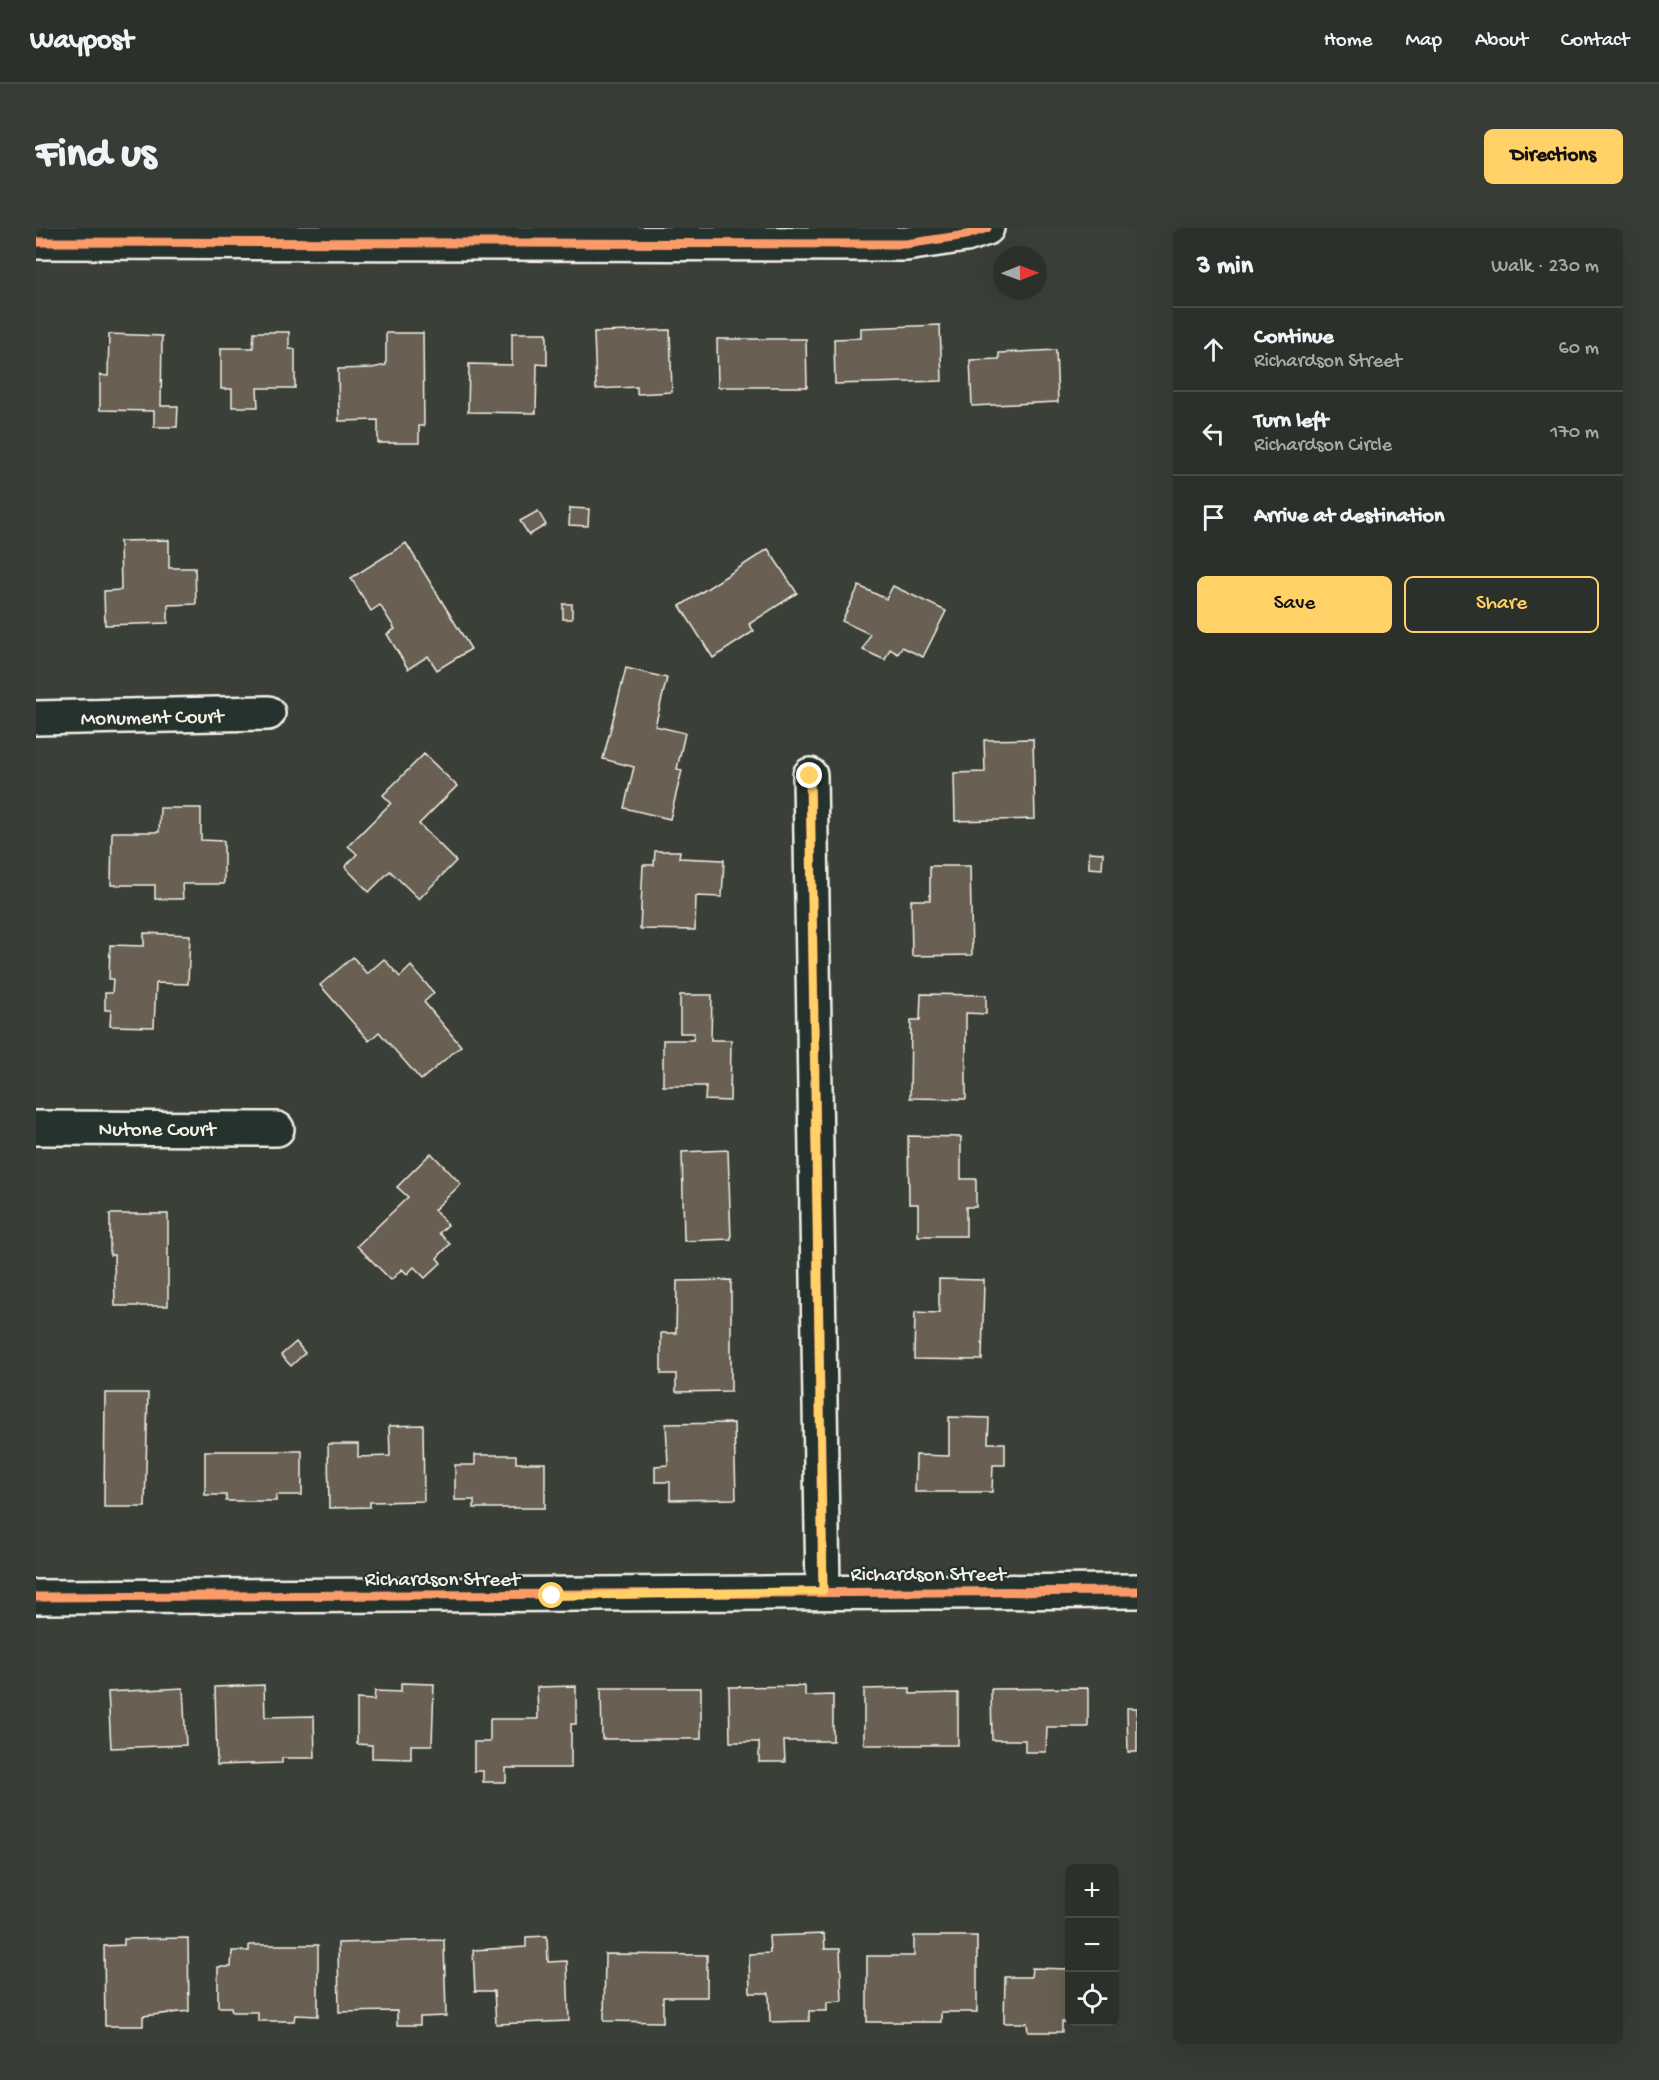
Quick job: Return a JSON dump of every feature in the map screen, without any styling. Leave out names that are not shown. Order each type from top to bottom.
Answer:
[{"type":"street","points":[[36,242],[906,244],[966,234],[987,228]]},
{"type":"street","name":"Monument Court","points":[[36,718],[268,713]]},
{"type":"street","points":[[810,776],[823,1591]]},
{"type":"street","name":"Nutone Court","points":[[36,1128],[277,1129]]},
{"type":"street","name":"Richardson Street","points":[[36,1597],[552,1596],[823,1591],[1137,1591]]},
{"type":"building","points":[[940,325],[942,381],[835,384],[834,339],[861,338],[861,328]]},
{"type":"building","points":[[670,330],[672,392],[637,394],[637,387],[596,389],[594,332]]},
{"type":"building","points":[[254,332],[289,332],[289,349],[295,349],[295,388],[257,388],[258,407],[232,407],[232,389],[221,389],[221,348],[253,348]]},
{"type":"building","points":[[386,333],[423,333],[424,426],[419,426],[419,443],[378,443],[378,420],[339,421],[338,369],[372,368],[386,365]]},
{"type":"building","points":[[512,333],[547,333],[547,365],[537,364],[536,413],[468,412],[469,364],[512,365]]},
{"type":"building","points":[[109,334],[162,336],[161,406],[178,406],[177,427],[154,427],[154,411],[100,410],[100,375],[108,376]]},
{"type":"building","points":[[717,339],[806,339],[807,387],[718,387]]},
{"type":"building","points":[[1056,350],[1058,402],[972,406],[970,360],[999,359],[999,353]]},
{"type":"building","points":[[570,508],[589,509],[588,526],[569,525]]},
{"type":"building","points":[[538,511],[546,525],[529,535],[520,521]]},
{"type":"building","points":[[169,540],[169,568],[195,568],[196,604],[168,605],[168,623],[105,625],[104,591],[121,590],[120,541]]},
{"type":"building","points":[[406,543],[471,649],[437,670],[428,656],[408,669],[387,634],[395,629],[380,605],[371,611],[351,578]]},
{"type":"building","points":[[768,549],[797,593],[749,624],[754,631],[713,658],[680,606]]},
{"type":"building","points":[[859,586],[886,599],[893,586],[946,611],[923,657],[902,647],[898,654],[890,649],[885,660],[863,650],[870,634],[842,621]]},
{"type":"building","points":[[563,604],[572,604],[572,619],[563,619]]},
{"type":"building","points":[[626,668],[667,678],[655,726],[685,733],[677,769],[682,770],[670,819],[624,808],[634,767],[603,759]]},
{"type":"building","points":[[1033,739],[1035,819],[955,821],[954,773],[985,772],[984,740]]},
{"type":"building","points":[[424,754],[457,786],[419,824],[456,861],[419,899],[390,871],[369,892],[345,867],[357,854],[348,846],[391,803],[383,795]]},
{"type":"building","points":[[160,808],[201,808],[201,840],[224,841],[224,884],[182,884],[183,899],[155,899],[155,885],[111,885],[112,832],[159,832]]},
{"type":"building","points":[[655,851],[680,851],[679,858],[724,860],[722,897],[696,896],[695,930],[640,929],[643,865],[654,865]]},
{"type":"building","points":[[1089,852],[1103,853],[1102,869],[1089,868]]},
{"type":"building","points":[[930,866],[970,866],[972,955],[912,956],[911,900],[930,900]]},
{"type":"building","points":[[144,933],[190,935],[188,984],[156,983],[154,1027],[110,1026],[111,1010],[105,1010],[105,993],[112,993],[113,979],[109,979],[110,945],[144,946]]},
{"type":"building","points":[[353,957],[367,974],[384,959],[400,977],[411,966],[434,993],[424,1002],[461,1046],[421,1080],[379,1032],[369,1041],[320,985]]},
{"type":"building","points":[[921,994],[986,995],[986,1014],[966,1013],[966,1099],[910,1098],[911,1020],[920,1020]]},
{"type":"building","points":[[680,995],[712,995],[711,1040],[731,1040],[730,1101],[705,1100],[706,1086],[663,1086],[663,1040],[693,1040],[694,1033],[680,1033]]},
{"type":"building","points":[[908,1136],[961,1137],[961,1179],[976,1179],[976,1207],[966,1207],[966,1236],[918,1236],[918,1204],[909,1204]]},
{"type":"building","points":[[728,1150],[731,1239],[684,1241],[682,1152]]},
{"type":"building","points":[[431,1153],[461,1184],[434,1210],[448,1225],[439,1233],[450,1244],[437,1258],[441,1263],[425,1278],[414,1267],[407,1274],[402,1269],[391,1280],[357,1246],[408,1197],[397,1187]]},
{"type":"building","points":[[110,1214],[168,1214],[168,1306],[115,1306],[114,1255],[110,1255]]},
{"type":"building","points":[[939,1279],[984,1280],[982,1360],[914,1359],[915,1312],[939,1313]]},
{"type":"building","points":[[731,1280],[731,1391],[676,1392],[676,1374],[661,1374],[661,1333],[676,1333],[677,1281]]},
{"type":"building","points":[[296,1342],[305,1353],[291,1366],[281,1355]]},
{"type":"building","points":[[105,1393],[148,1393],[145,1507],[104,1507]]},
{"type":"building","points":[[949,1417],[989,1418],[988,1443],[1005,1443],[1005,1465],[993,1465],[992,1492],[915,1492],[916,1455],[949,1456]]},
{"type":"building","points":[[734,1423],[736,1499],[670,1500],[670,1482],[655,1482],[655,1466],[668,1465],[666,1424]]},
{"type":"building","points":[[423,1425],[424,1501],[370,1502],[370,1507],[329,1508],[328,1444],[358,1444],[358,1457],[390,1456],[389,1426]]},
{"type":"building","points":[[205,1451],[302,1451],[302,1495],[276,1495],[276,1501],[226,1501],[226,1495],[205,1495]]},
{"type":"building","points":[[475,1455],[516,1455],[516,1463],[545,1463],[545,1508],[474,1508],[474,1500],[455,1500],[455,1465],[475,1465]]},
{"type":"building","points":[[401,1683],[434,1684],[432,1745],[411,1745],[411,1759],[372,1758],[372,1745],[357,1744],[357,1699],[374,1700],[375,1691],[401,1692]]},
{"type":"building","points":[[264,1685],[265,1717],[314,1716],[315,1758],[282,1758],[282,1763],[217,1765],[215,1687]]},
{"type":"building","points":[[576,1686],[576,1724],[571,1724],[571,1768],[506,1768],[506,1782],[483,1782],[483,1771],[474,1771],[474,1742],[490,1742],[490,1719],[538,1719],[537,1687]]},
{"type":"building","points":[[805,1686],[805,1696],[833,1695],[833,1741],[784,1741],[785,1762],[759,1762],[759,1742],[730,1742],[729,1687]]},
{"type":"building","points":[[183,1688],[186,1745],[111,1748],[108,1692]]},
{"type":"building","points":[[601,1688],[701,1688],[701,1739],[602,1739]]},
{"type":"building","points":[[910,1688],[910,1694],[958,1693],[958,1745],[864,1745],[864,1689]]},
{"type":"building","points":[[1088,1688],[1088,1727],[1047,1727],[1046,1752],[1025,1752],[1025,1740],[992,1740],[991,1689]]},
{"type":"building","points":[[1127,1708],[1137,1708],[1137,1752],[1128,1752]]},
{"type":"building","points":[[824,1934],[825,1949],[840,1949],[842,2001],[827,2002],[827,2011],[809,2011],[809,2021],[770,2022],[769,1993],[750,1993],[749,1954],[770,1953],[769,1936]]},
{"type":"building","points":[[547,1936],[548,1962],[567,1961],[569,2021],[496,2024],[494,1991],[475,1991],[473,1950],[526,1947],[526,1937]]},
{"type":"building","points":[[914,1936],[977,1936],[977,2012],[941,2012],[941,2022],[867,2022],[867,1956],[914,1956]]},
{"type":"building","points":[[188,1938],[189,2011],[143,2016],[143,2026],[105,2026],[104,1946],[124,1945],[124,1939]]},
{"type":"building","points":[[444,1940],[446,2016],[420,2017],[420,2025],[397,2025],[397,2011],[339,2012],[338,1943]]},
{"type":"building","points":[[249,1945],[318,1945],[318,2016],[295,2015],[294,2021],[258,2021],[258,2012],[232,2012],[231,2007],[218,2007],[218,1967],[231,1967],[232,1951],[249,1951]]},
{"type":"building","points":[[605,1954],[707,1955],[707,1997],[663,1997],[663,2022],[604,2021]]},
{"type":"building","points":[[1032,1968],[1065,1969],[1065,2022],[1062,2022],[1062,2032],[1028,2032],[1027,2023],[1004,2023],[1005,1977],[1031,1977]]},
{"type":"cycle path","points":[[36,242],[906,244],[966,235],[987,228]]},
{"type":"cycle path","points":[[810,775],[823,1591]]},
{"type":"cycle path","points":[[36,1597],[1137,1591]]},
{"type":"route","points":[[552,1596],[823,1591],[810,776]]}]
